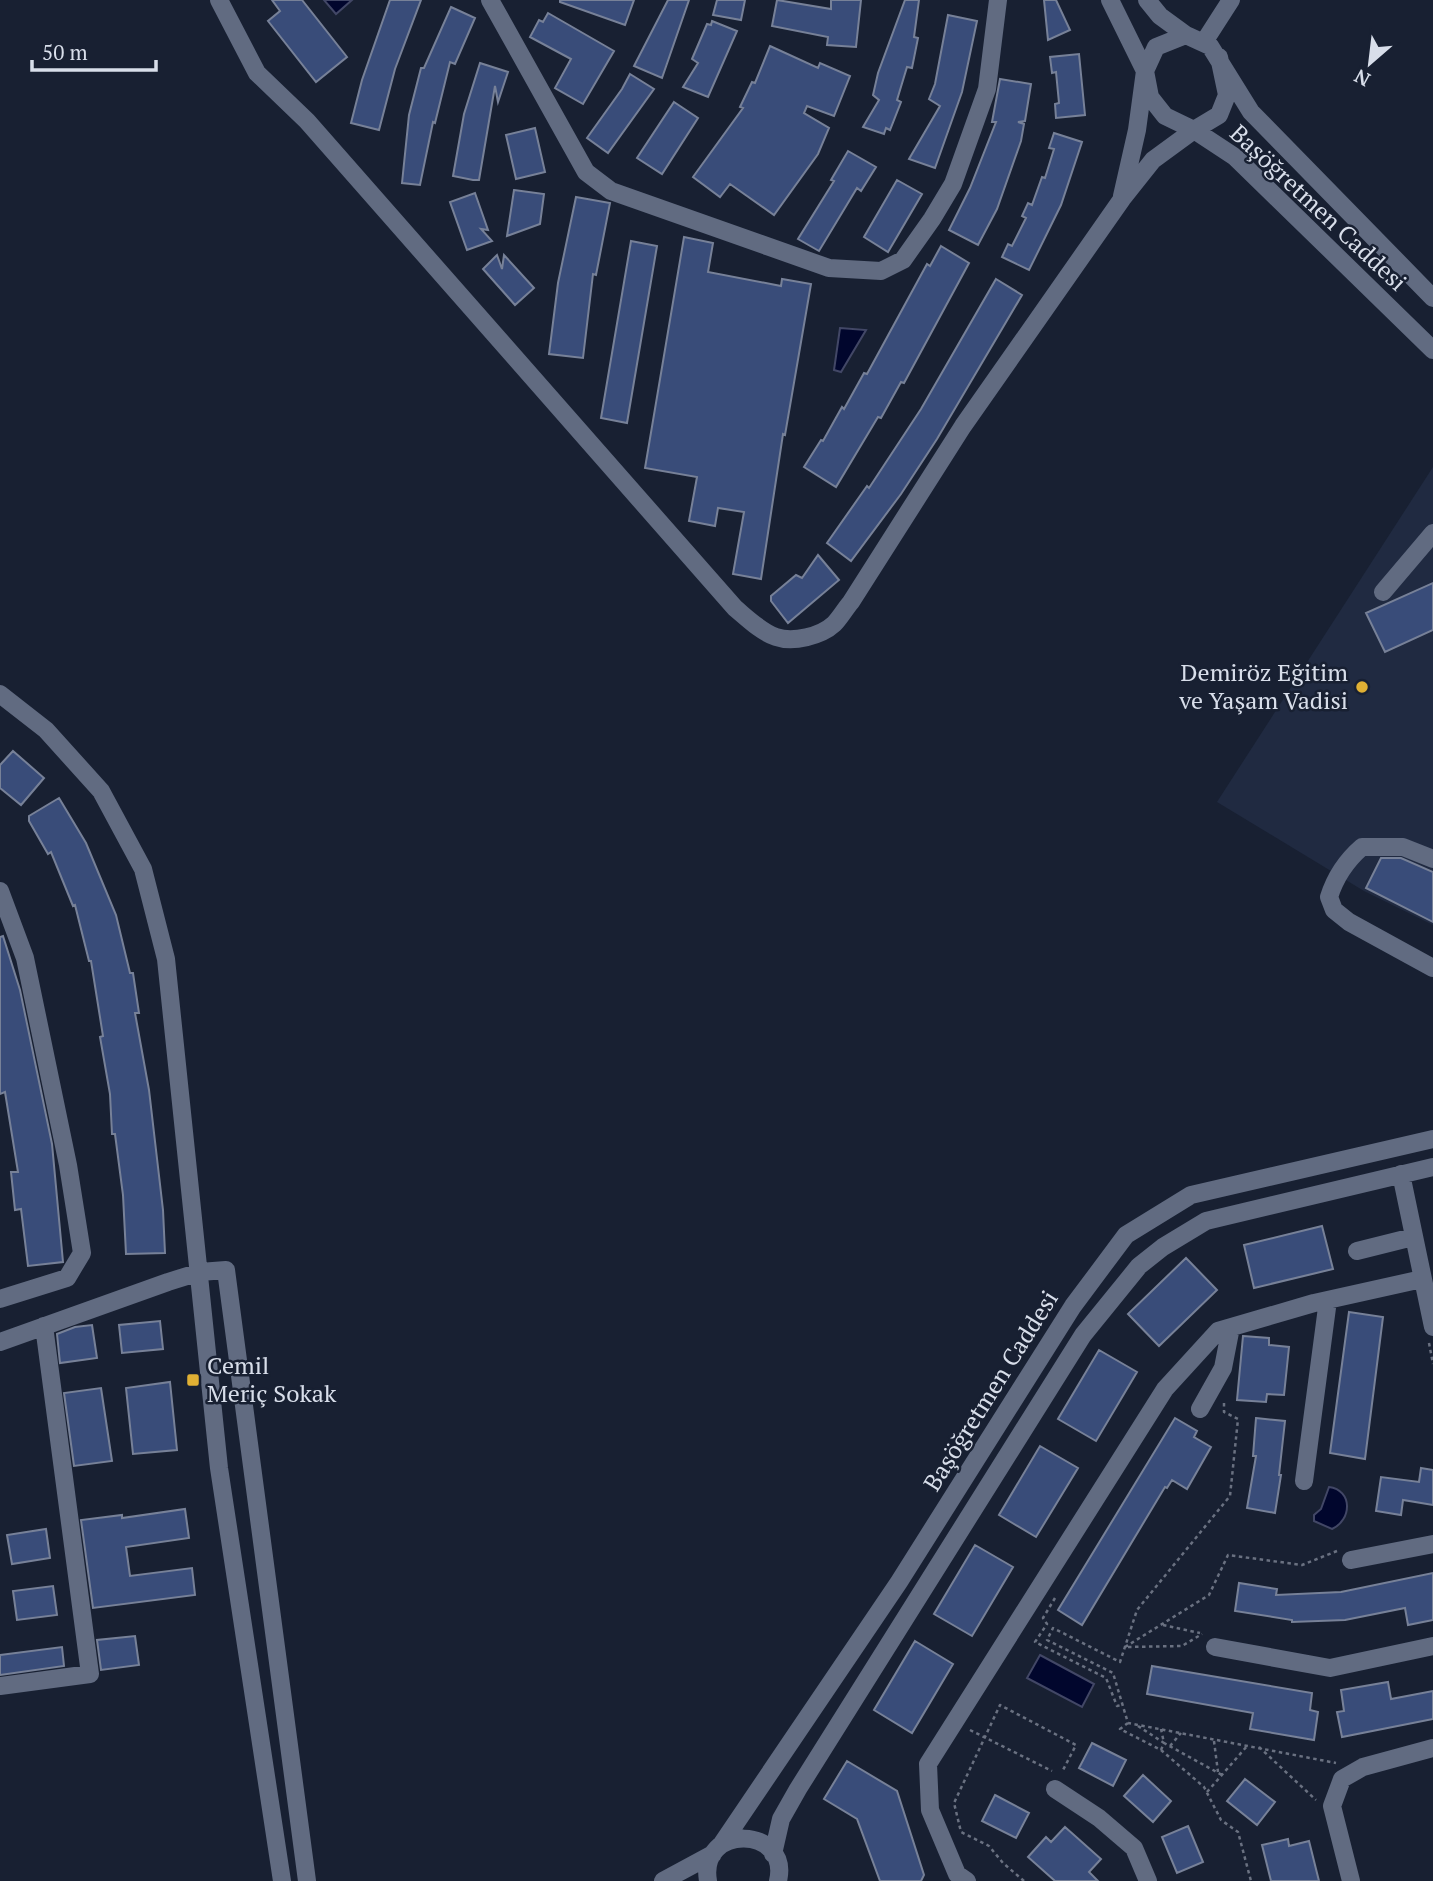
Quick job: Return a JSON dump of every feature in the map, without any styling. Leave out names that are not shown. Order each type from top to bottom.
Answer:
[{"type":"street","points":[[219,0],[257,73],[307,121],[735,608],[776,637],[797,639],[815,635],[833,625],[962,426],[1122,199],[1153,160],[1194,130],[1219,116],[1227,95],[1219,57]]},
{"type":"street","points":[[491,0],[586,172],[611,191],[830,268],[881,271],[903,260],[953,184],[987,89],[998,0]]},
{"type":"street","name":"Başöğretmen Caddesi","points":[[1110,0],[1145,71],[1150,96],[1165,116],[1194,130],[1235,157],[1433,350]]},
{"type":"street","name":"Başöğretmen Caddesi","points":[[1147,0],[1160,16],[1186,35],[1210,46],[1251,112],[1433,298]]},
{"type":"street","points":[[1204,42],[1231,0]]},
{"type":"street","points":[[1122,199],[1137,130],[1145,71],[1156,47],[1186,35]]},
{"type":"street","points":[[1383,592],[1433,533]]},
{"type":"street","points":[[0,694],[46,730],[101,791],[143,869],[166,960],[219,1468],[282,1881]]},
{"type":"street","points":[[1433,859],[1403,847],[1362,847],[1353,855],[1333,884],[1329,897],[1334,910],[1349,922],[1433,968]]},
{"type":"street","points":[[0,891],[25,958],[68,1165],[82,1253],[67,1278],[0,1299]]},
{"type":"street","name":"Başöğretmen Caddesi","points":[[708,1881],[708,1869],[717,1850],[899,1582],[1073,1306],[1126,1235],[1191,1195],[1433,1139]]},
{"type":"street","name":"Başöğretmen Caddesi","points":[[776,1866],[781,1819],[798,1788],[1083,1335],[1139,1266],[1163,1247],[1206,1222],[1433,1167]]},
{"type":"street","points":[[1401,1174],[1433,1327]]},
{"type":"street","points":[[1357,1251],[1413,1237]]},
{"type":"street","points":[[0,1342],[200,1272],[226,1270],[307,1881]]},
{"type":"street","points":[[967,1881],[957,1874],[930,1810],[928,1764],[1164,1389],[1218,1331],[1328,1300],[1422,1279]]},
{"type":"street","points":[[1304,1481],[1328,1300]]},
{"type":"street","points":[[0,1686],[90,1674],[44,1326]]},
{"type":"street","points":[[1200,1409],[1223,1368],[1231,1327]]},
{"type":"street","points":[[1345,1555],[1433,1544]]},
{"type":"street","points":[[1215,1647],[1330,1668],[1433,1646]]},
{"type":"street","points":[[1352,1881],[1332,1806],[1342,1779],[1363,1767],[1433,1748]]},
{"type":"street","points":[[1055,1789],[1099,1818],[1134,1848],[1148,1881]]},
{"type":"street","points":[[663,1881],[731,1839],[743,1837],[765,1844],[787,1881]]},
{"type":"path","points":[[1128,1723],[1113,1673],[1047,1640],[1053,1628],[1120,1662],[1137,1611],[1230,1496],[1238,1419],[1224,1412],[1224,1401]]},
{"type":"path","points":[[1125,1647],[1209,1595],[1228,1555],[1302,1565],[1345,1555]]},
{"type":"path","points":[[1057,1595],[1042,1618],[1047,1623],[1035,1642],[1106,1678],[1117,1706],[1122,1704]]},
{"type":"path","points":[[1125,1647],[1182,1646],[1202,1634],[1163,1625]]},
{"type":"path","points":[[955,1721],[1060,1775],[1055,1789]]},
{"type":"path","points":[[1128,1723],[1335,1762],[1350,1775]]},
{"type":"path","points":[[1128,1723],[1120,1729],[1161,1751],[1204,1787],[1221,1820],[1238,1832],[1251,1881]]},
{"type":"path","points":[[1136,1725],[1220,1774]]},
{"type":"path","points":[[1161,1729],[1164,1743],[1161,1751]]},
{"type":"path","points":[[1170,1746],[1181,1733]]},
{"type":"path","points":[[1214,1739],[1220,1774]]},
{"type":"path","points":[[1207,1792],[1248,1745]]},
{"type":"path","points":[[1259,1748],[1319,1803],[1332,1806]]},
{"type":"shaded area","points":[[324,0],[352,0],[336,14]]},
{"type":"shaded area","points":[[840,328],[866,330],[841,372],[834,370]]},
{"type":"shaded area","name":"Demiröz Eğitim ve Yaşam Vadisi","points":[[1433,467],[1433,925],[1364,891],[1217,802]]},
{"type":"shaded area","points":[[1329,1487],[1342,1494],[1347,1506],[1343,1519],[1332,1529],[1314,1521],[1314,1515],[1321,1509]]},
{"type":"shaded area","points":[[1040,1655],[1094,1684],[1082,1707],[1027,1678]]},
{"type":"building","points":[[272,0],[302,0],[347,57],[316,82],[268,21],[280,11]]},
{"type":"building","points":[[390,0],[421,0],[395,69],[379,130],[351,123],[362,80]]},
{"type":"building","points":[[560,0],[634,0],[625,25]]},
{"type":"building","points":[[668,0],[689,0],[662,78],[634,66]]},
{"type":"building","points":[[717,0],[745,0],[741,20],[713,15]]},
{"type":"building","points":[[777,0],[831,9],[831,0],[861,0],[856,47],[827,45],[828,37],[772,26]]},
{"type":"building","points":[[905,0],[919,0],[914,37],[918,38],[912,68],[907,67],[897,100],[901,102],[890,130],[886,128],[884,134],[863,127],[879,100],[873,95],[878,73]]},
{"type":"building","points":[[1044,0],[1056,0],[1070,30],[1048,40]]},
{"type":"building","points":[[451,7],[475,18],[455,64],[450,62],[435,123],[433,122],[420,185],[402,183],[409,115],[421,68],[424,68]]},
{"type":"building","points":[[548,13],[614,51],[583,104],[555,88],[571,59],[530,37],[539,20],[543,22]]},
{"type":"building","points":[[948,15],[977,21],[962,92],[935,168],[909,159],[940,106],[929,99],[935,84]]},
{"type":"building","points":[[712,21],[737,31],[708,97],[683,87],[698,63],[692,59],[707,24],[711,25]]},
{"type":"building","points":[[770,46],[818,68],[820,63],[850,76],[834,116],[807,106],[804,113],[829,128],[818,154],[774,215],[730,184],[720,197],[693,177],[743,108],[740,107],[752,82],[755,83]]},
{"type":"building","points":[[1079,54],[1085,115],[1056,118],[1055,104],[1059,103],[1056,72],[1052,73],[1050,57]]},
{"type":"building","points":[[480,63],[508,72],[498,102],[495,86],[479,180],[473,180],[453,176],[464,114]]},
{"type":"building","points":[[630,74],[654,89],[608,153],[587,138]]},
{"type":"building","points":[[1000,79],[1031,84],[1025,121],[1018,122],[1024,124],[1021,141],[997,209],[978,245],[949,230],[970,188],[996,122],[992,122]]},
{"type":"building","points":[[674,102],[698,118],[662,174],[637,158]]},
{"type":"building","points":[[535,128],[545,172],[516,179],[506,135]]},
{"type":"building","points":[[1054,133],[1082,142],[1061,205],[1029,270],[1002,257],[1008,244],[1012,246],[1026,218],[1022,216],[1028,203],[1032,205],[1042,177],[1045,178],[1054,149],[1049,148]]},
{"type":"building","points":[[848,151],[876,167],[861,191],[857,188],[819,251],[798,239],[834,181],[831,180]]},
{"type":"building","points":[[897,180],[922,194],[888,252],[864,237]]},
{"type":"building","points":[[514,190],[544,194],[540,224],[507,236]]},
{"type":"building","points":[[475,193],[488,230],[481,229],[492,241],[467,250],[450,202]]},
{"type":"building","points":[[576,197],[610,203],[596,275],[593,274],[583,358],[549,354],[558,283]]},
{"type":"building","points":[[684,237],[713,243],[708,272],[781,286],[782,279],[811,284],[785,435],[783,434],[761,579],[733,574],[744,512],[718,508],[715,526],[689,521],[697,477],[645,468]]},
{"type":"building","points":[[631,241],[657,246],[627,423],[601,418]]},
{"type":"building","points":[[941,246],[969,263],[904,383],[901,382],[881,418],[878,417],[836,487],[804,467],[821,440],[823,441],[842,407],[844,409],[864,373],[867,374],[927,264],[930,266]]},
{"type":"building","points":[[497,255],[502,269],[504,255],[534,288],[515,305],[483,269]]},
{"type":"building","points":[[996,279],[1022,295],[937,439],[901,494],[851,561],[827,543],[867,486],[869,488],[921,409]]},
{"type":"building","points":[[818,555],[839,580],[788,623],[771,601],[771,596],[796,575],[802,578]]},
{"type":"building","points":[[1433,583],[1433,630],[1385,652],[1366,613]]},
{"type":"building","points":[[13,751],[44,778],[21,805],[0,788],[0,765]]},
{"type":"building","points":[[59,798],[86,843],[116,915],[130,973],[133,973],[139,1013],[135,1013],[149,1090],[163,1210],[165,1253],[126,1254],[123,1195],[115,1134],[112,1134],[110,1094],[100,1037],[103,1036],[91,961],[75,905],[73,906],[51,852],[48,854],[29,821],[29,816]]},
{"type":"building","points":[[1381,858],[1401,858],[1433,872],[1433,922],[1366,888]]},
{"type":"building","points":[[3,936],[20,990],[52,1144],[63,1262],[28,1266],[21,1209],[15,1210],[11,1172],[18,1172],[5,1092],[0,1094],[0,937]]},
{"type":"building","points":[[1322,1226],[1333,1269],[1254,1288],[1244,1245]]},
{"type":"building","points":[[1186,1258],[1217,1290],[1159,1346],[1128,1314]]},
{"type":"building","points":[[1349,1312],[1383,1317],[1365,1459],[1330,1453]]},
{"type":"building","points":[[160,1321],[163,1349],[122,1353],[119,1325]]},
{"type":"building","points":[[92,1325],[97,1358],[60,1363],[57,1334],[75,1327]]},
{"type":"building","points":[[1243,1336],[1269,1338],[1269,1345],[1289,1347],[1284,1395],[1267,1394],[1266,1402],[1237,1400]]},
{"type":"building","points":[[1099,1350],[1137,1372],[1096,1441],[1058,1419]]},
{"type":"building","points":[[170,1382],[177,1450],[133,1454],[126,1388]]},
{"type":"building","points":[[101,1388],[112,1461],[74,1466],[64,1393]]},
{"type":"building","points":[[1175,1418],[1197,1431],[1194,1437],[1211,1447],[1187,1489],[1172,1480],[1167,1488],[1165,1487],[1082,1625],[1058,1610]]},
{"type":"building","points":[[1256,1418],[1285,1421],[1275,1513],[1247,1508],[1256,1456],[1253,1456]]},
{"type":"building","points":[[1040,1446],[1078,1468],[1036,1537],[999,1515]]},
{"type":"building","points":[[1421,1468],[1433,1470],[1433,1505],[1403,1500],[1401,1515],[1376,1511],[1381,1477],[1419,1482]]},
{"type":"building","points":[[185,1509],[189,1538],[126,1547],[130,1576],[192,1568],[195,1595],[93,1608],[81,1520],[122,1515],[122,1518]]},
{"type":"building","points":[[46,1529],[50,1558],[12,1564],[7,1535]]},
{"type":"building","points":[[975,1545],[1013,1567],[972,1636],[934,1614]]},
{"type":"building","points":[[1433,1573],[1433,1620],[1408,1625],[1405,1608],[1345,1620],[1292,1622],[1235,1611],[1239,1583],[1277,1589],[1276,1595],[1341,1592]]},
{"type":"building","points":[[53,1586],[57,1615],[17,1620],[13,1591]]},
{"type":"building","points":[[135,1636],[139,1665],[101,1670],[97,1640]]},
{"type":"building","points":[[915,1641],[953,1664],[912,1733],[874,1710]]},
{"type":"building","points":[[62,1647],[64,1666],[0,1675],[0,1655]]},
{"type":"building","points":[[1152,1666],[1312,1693],[1310,1710],[1318,1712],[1314,1740],[1250,1729],[1253,1713],[1147,1694]]},
{"type":"building","points":[[1388,1682],[1391,1699],[1433,1691],[1433,1719],[1342,1737],[1337,1712],[1344,1711],[1341,1690]]},
{"type":"building","points":[[1092,1743],[1126,1760],[1113,1786],[1079,1768]]},
{"type":"building","points":[[847,1761],[897,1791],[924,1875],[921,1881],[880,1881],[857,1819],[824,1799]]},
{"type":"building","points":[[1143,1775],[1171,1801],[1153,1822],[1124,1796]]},
{"type":"building","points":[[1245,1779],[1275,1802],[1257,1825],[1227,1801]]},
{"type":"building","points":[[995,1795],[1029,1813],[1016,1838],[982,1821]]},
{"type":"building","points":[[1188,1826],[1203,1862],[1177,1873],[1162,1837]]},
{"type":"building","points":[[1065,1827],[1101,1859],[1089,1872],[1098,1881],[1055,1881],[1028,1857],[1046,1837],[1051,1842]]},
{"type":"building","points":[[1288,1839],[1289,1846],[1309,1841],[1319,1881],[1271,1881],[1262,1845]]},
{"type":"place","name":"Demiröz Eğitim ve Yaşam Vadisi","points":[[1362,687]]},
{"type":"place","name":"Cemil Meriç Sokak","points":[[193,1380]]}]
